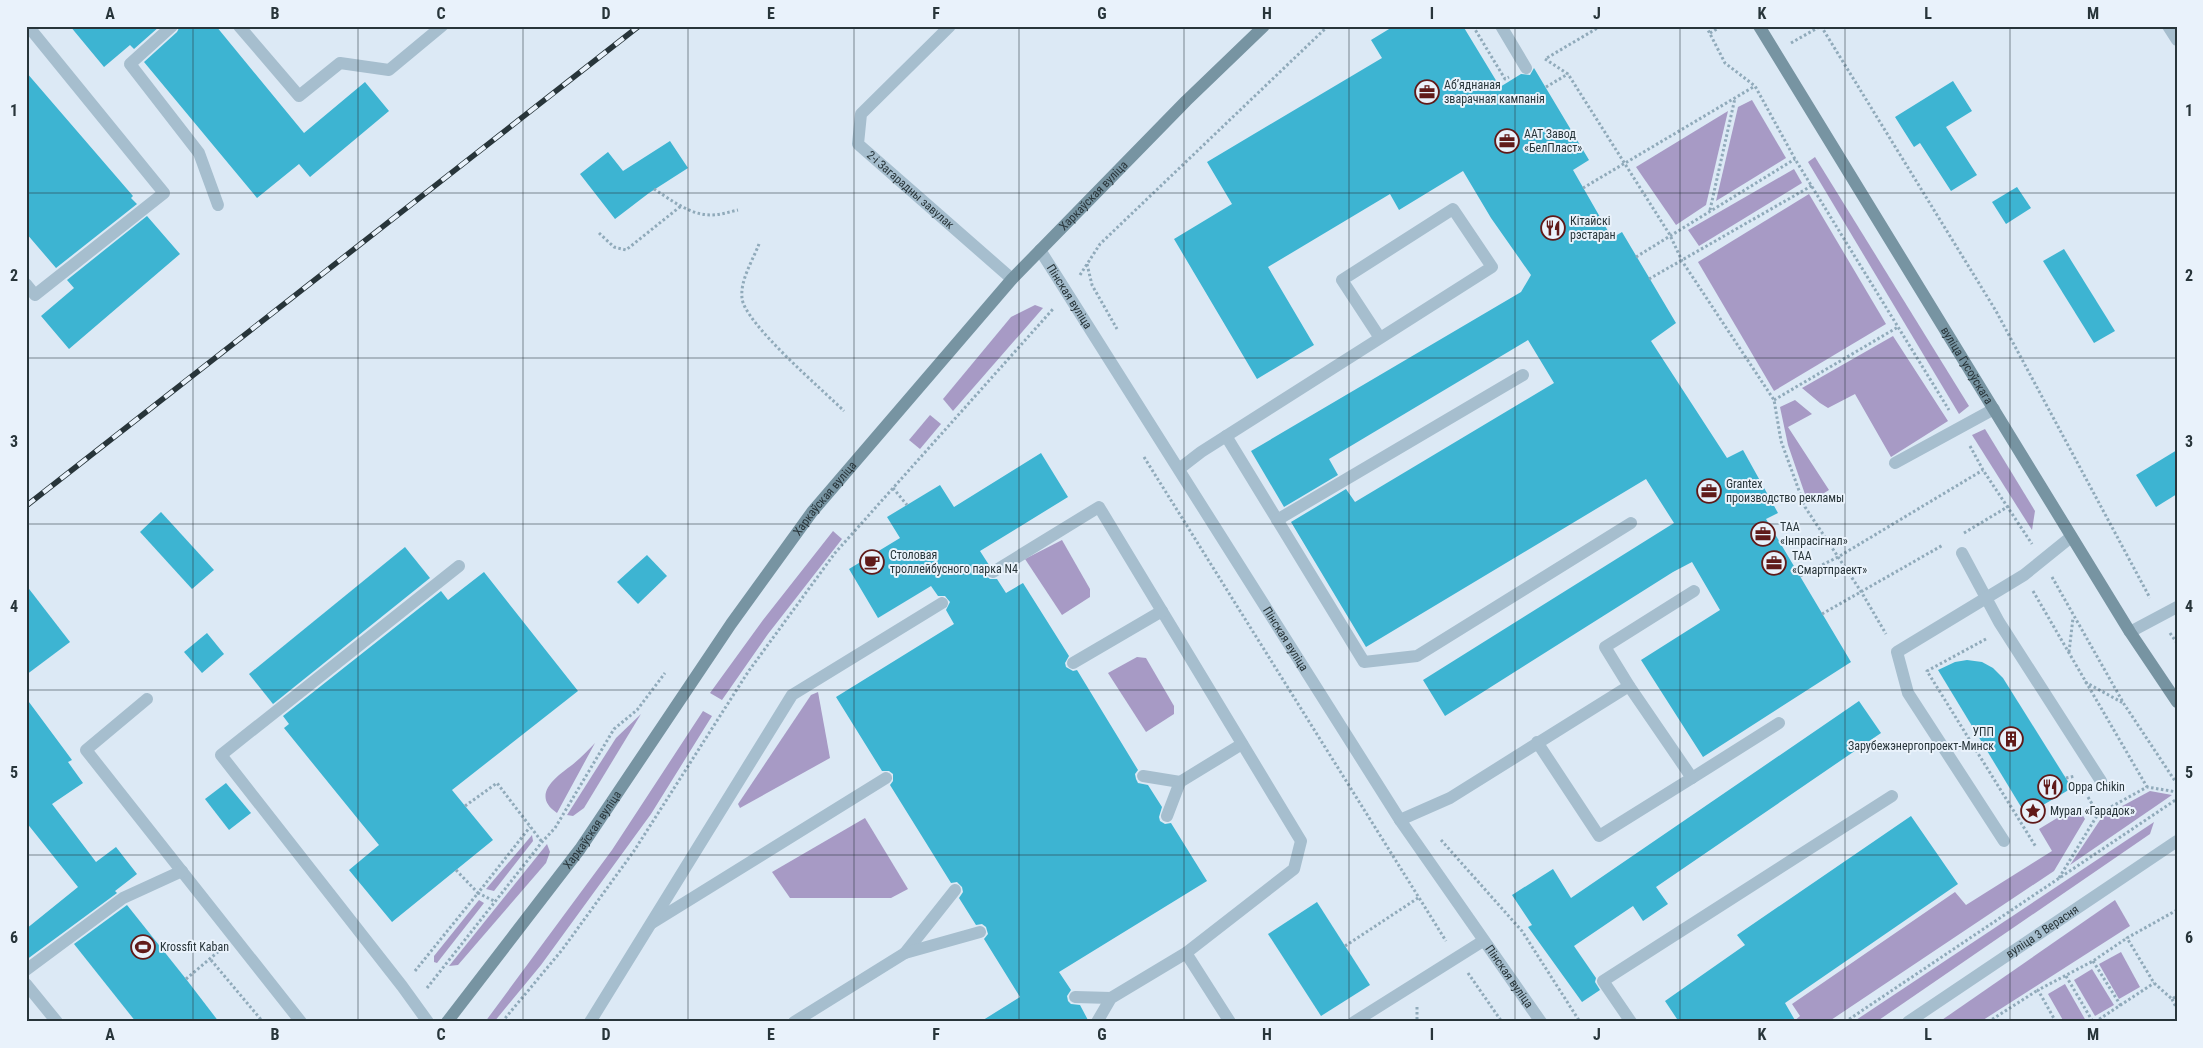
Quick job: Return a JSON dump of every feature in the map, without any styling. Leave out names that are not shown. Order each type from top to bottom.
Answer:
[{"type":"main road","name":"Харкаўская вуліца","points":[[447,1022],[580,849],[731,624],[812,512],[1012,279],[1186,101],[1264,26]]},
{"type":"main road","name":"вуліца Гусоўскага","points":[[1759,26],[2130,632],[2177,702]]},
{"type":"street","points":[[26,284],[35,295],[164,193],[28,26]]},
{"type":"street","points":[[172,26],[130,64],[199,154],[218,205]]},
{"type":"street","points":[[239,26],[299,96],[340,63],[389,70],[442,26]]},
{"type":"street","name":"2-і Загарадны завулак","points":[[950,26],[861,114],[858,144],[1012,279]]},
{"type":"street","points":[[1501,26],[1526,68]]},
{"type":"street","points":[[2168,26],[2177,40]]},
{"type":"street","points":[[1179,469],[1226,436],[1492,267],[1452,209],[1342,280],[1380,338]]},
{"type":"street","name":"Пінская вуліца","points":[[1040,250],[1400,820],[1541,1022]]},
{"type":"street","points":[[1277,520],[1523,375]]},
{"type":"street","points":[[1895,463],[1994,410]]},
{"type":"street","points":[[1226,436],[1364,662],[1417,656],[1631,523]]},
{"type":"street","points":[[993,572],[1099,508],[1300,840],[1294,869],[1186,953],[1111,998],[1098,1022]]},
{"type":"street","points":[[2004,841],[1908,693],[1897,652],[2024,575],[2071,536]]},
{"type":"street","points":[[1962,552],[1999,622],[2101,781]]},
{"type":"street","points":[[428,1022],[402,986],[221,756],[459,566]]},
{"type":"street","points":[[1692,778],[1606,647],[1694,591]]},
{"type":"street","points":[[590,1022],[792,695],[942,603]]},
{"type":"street","points":[[2130,632],[2177,608]]},
{"type":"street","points":[[1073,663],[1162,611]]},
{"type":"street","points":[[1400,820],[1450,798],[1537,742],[1630,686]]},
{"type":"street","points":[[147,699],[86,750],[301,1022]]},
{"type":"street","points":[[1537,742],[1599,836],[1779,723]]},
{"type":"street","points":[[1167,816],[1180,782],[1242,744]]},
{"type":"street","points":[[1143,776],[1180,782]]},
{"type":"street","points":[[650,924],[886,778]]},
{"type":"street","points":[[1632,1022],[1603,981],[1892,796]]},
{"type":"street","name":"вуліца 3 Верасня","points":[[1908,1022],[2177,841]]},
{"type":"street","points":[[26,970],[123,898],[182,871]]},
{"type":"street","points":[[905,953],[955,890]]},
{"type":"street","points":[[794,1022],[905,953],[980,932]]},
{"type":"street","points":[[1354,1022],[1483,941]]},
{"type":"street","points":[[1186,953],[1230,1022]]},
{"type":"street","points":[[26,984],[57,1022]]},
{"type":"street","points":[[1075,997],[1111,998]]},
{"type":"path","points":[[1601,26],[1545,59],[1568,74],[1670,235],[1682,261],[1774,400],[1781,441],[1805,507],[1862,593],[1897,652]]},
{"type":"path","points":[[1706,26],[1726,63]]},
{"type":"path","points":[[1710,33],[1722,26]]},
{"type":"path","points":[[1775,52],[1821,26],[1996,311],[2160,617],[2177,643]]},
{"type":"path","points":[[1546,87],[1568,74]]},
{"type":"path","points":[[1583,188],[1755,86]]},
{"type":"path","points":[[1710,210],[1736,97]]},
{"type":"path","points":[[1636,257],[1795,159]]},
{"type":"path","points":[[1649,279],[1813,185]]},
{"type":"path","points":[[654,190],[699,214],[712,215],[738,210]]},
{"type":"path","points":[[599,233],[614,247],[626,250],[681,206]]},
{"type":"path","points":[[759,244],[744,281],[742,298],[744,304],[755,323],[844,411]]},
{"type":"path","points":[[1052,310],[1057,318]]},
{"type":"path","points":[[1774,400],[1898,327]]},
{"type":"path","points":[[1139,450],[1456,958],[1502,1022]]},
{"type":"path","points":[[1800,576],[1838,557],[1983,470]]},
{"type":"path","points":[[893,488],[907,505]]},
{"type":"path","points":[[1960,535],[2008,506]]},
{"type":"path","points":[[1822,614],[1862,593],[1952,540]]},
{"type":"path","points":[[502,1022],[562,950],[634,850],[748,672],[835,553]]},
{"type":"path","points":[[2024,575],[2147,787]]},
{"type":"path","points":[[2069,652],[2074,618]]},
{"type":"path","points":[[1991,636],[1927,672],[2036,847]]},
{"type":"path","points":[[415,1004],[494,901],[555,828],[614,729],[637,710],[665,672]]},
{"type":"path","points":[[2084,681],[2124,704]]},
{"type":"path","points":[[2070,768],[2080,784]]},
{"type":"path","points":[[2066,778],[2075,776]]},
{"type":"path","points":[[465,806],[497,783],[542,842]]},
{"type":"path","points":[[2058,880],[2098,814],[2147,787],[2177,792]]},
{"type":"path","points":[[2084,791],[2098,814]]},
{"type":"path","points":[[1845,1022],[2177,799]]},
{"type":"path","points":[[402,986],[530,827]]},
{"type":"path","points":[[456,870],[478,892],[494,901]]},
{"type":"path","points":[[1345,946],[1418,898]]},
{"type":"path","points":[[1988,1022],[2038,990],[2093,962],[2127,938],[2177,910]]},
{"type":"path","points":[[2127,938],[2154,984],[2172,998],[2177,1009]]},
{"type":"path","points":[[186,979],[211,960],[263,1022]]},
{"type":"path","points":[[2093,962],[2121,1006]]},
{"type":"path","points":[[2066,976],[2094,1022],[2154,984]]},
{"type":"path","points":[[2038,990],[2056,1022]]},
{"type":"path","points":[[2172,998],[2177,996]]},
{"type":"shaded area","points":[[1752,100],[1786,158],[1716,201],[1738,107]]},
{"type":"shaded area","points":[[1728,111],[1706,205],[1676,225],[1636,167]]},
{"type":"shaded area","points":[[1815,157],[1969,406],[1959,414],[1808,162]]},
{"type":"shaded area","points":[[1794,169],[1802,183],[1699,246],[1688,230]]},
{"type":"shaded area","points":[[1809,194],[1886,324],[1774,391],[1698,262]]},
{"type":"shaded area","points":[[1035,305],[1043,308],[953,411],[943,399],[1011,317]]},
{"type":"shaded area","points":[[1893,336],[1948,421],[1891,457],[1855,394],[1828,408],[1802,388]]},
{"type":"shaded area","points":[[1795,400],[1812,414],[1788,427],[1829,490],[1808,503],[1788,445],[1780,407]]},
{"type":"shaded area","points":[[930,415],[941,424],[920,449],[909,440]]},
{"type":"shaded area","points":[[1985,429],[2035,511],[2032,530],[1972,435]]},
{"type":"shaded area","points":[[833,531],[842,539],[768,634],[722,700],[710,693],[763,620]]},
{"type":"shaded area","points":[[1062,540],[1090,589],[1090,597],[1062,615],[1025,559]]},
{"type":"shaded area","points":[[1137,657],[1146,658],[1174,706],[1174,714],[1146,732],[1108,673]]},
{"type":"shaded area","points":[[818,692],[830,758],[740,808],[738,804],[811,695]]},
{"type":"shaded area","points":[[703,711],[712,716],[651,814],[541,965],[494,1022],[485,1022],[612,850]]},
{"type":"shaded area","points":[[641,714],[584,808],[573,816],[567,815],[616,738]]},
{"type":"shaded area","points":[[595,743],[557,813],[549,806],[546,799],[549,786]]},
{"type":"shaded area","points":[[2150,791],[2172,795],[2070,865],[2102,817]]},
{"type":"shaded area","points":[[2077,806],[2085,819],[2054,871],[1828,1022],[1793,1022],[1800,1016],[1792,1004],[1955,892],[1966,905],[2052,851],[2039,829]]},
{"type":"shaded area","points":[[865,818],[908,889],[891,898],[790,898],[772,872]]},
{"type":"shaded area","points":[[2154,822],[2150,834],[1876,1022],[1853,1022]]},
{"type":"shaded area","points":[[532,835],[533,841],[494,891],[486,889]]},
{"type":"shaded area","points":[[547,844],[550,852],[546,863],[458,965],[449,966]]},
{"type":"shaded area","points":[[479,900],[484,903],[437,963],[434,962],[434,956]]},
{"type":"shaded area","points":[[2115,900],[2130,926],[1980,1022],[1939,1022]]},
{"type":"shaded area","points":[[2121,952],[2140,987],[2119,999],[2099,964]]},
{"type":"shaded area","points":[[2092,969],[2114,1005],[2095,1016],[2074,980]]},
{"type":"shaded area","points":[[2065,984],[2085,1022],[2064,1022],[2048,994]]},
{"type":"building","points":[[70,26],[160,26],[134,49],[130,45],[104,67]]},
{"type":"building","points":[[180,26],[216,26],[304,133],[365,82],[389,111],[310,177],[299,164],[257,198],[144,62],[177,32]]},
{"type":"building","points":[[1394,26],[1463,26],[1500,87],[1521,74],[1530,75],[1534,68],[1589,160],[1573,170],[1612,238],[1622,232],[1676,323],[1651,341],[1727,458],[1743,450],[1778,513],[1766,519],[1851,662],[1703,757],[1641,660],[1720,610],[1692,562],[1673,572],[1445,716],[1423,680],[1674,523],[1646,479],[1366,647],[1291,522],[1346,489],[1355,502],[1554,383],[1528,340],[1329,459],[1338,475],[1284,507],[1251,451],[1521,292],[1531,275],[1491,218],[1463,171],[1399,210],[1390,194],[1268,267],[1314,345],[1257,379],[1174,239],[1232,204],[1207,162],[1382,58],[1371,40]]},
{"type":"building","points":[[26,72],[133,196],[131,198],[137,204],[56,268],[26,233]]},
{"type":"building","points":[[1953,81],[1972,111],[1946,127],[1977,175],[1951,191],[1920,143],[1914,147],[1895,117]]},
{"type":"building","points":[[670,141],[688,168],[649,193],[615,219],[580,174],[608,152],[623,171]]},
{"type":"building","points":[[2017,187],[2031,208],[2006,224],[1992,202]]},
{"type":"building","points":[[147,216],[180,254],[69,349],[41,316],[74,288],[67,280]]},
{"type":"building","points":[[2064,249],[2115,331],[2094,343],[2043,261]]},
{"type":"building","points":[[2177,450],[2177,494],[2156,507],[2136,475]]},
{"type":"building","points":[[1041,453],[1068,497],[980,551],[989,565],[986,569],[986,576],[990,579],[997,579],[1006,593],[1023,583],[1069,656],[1065,663],[1066,667],[1073,671],[1077,670],[1138,770],[1135,774],[1138,783],[1148,785],[1162,807],[1159,817],[1160,821],[1165,824],[1171,823],[1207,881],[1059,972],[1071,990],[1067,996],[1068,1001],[1071,1004],[1080,1005],[1089,1022],[980,1022],[1020,997],[984,939],[988,934],[986,927],[982,924],[976,925],[959,898],[963,892],[962,887],[957,882],[951,883],[890,785],[893,781],[893,774],[889,771],[882,771],[836,697],[954,624],[946,610],[950,602],[945,596],[938,596],[931,586],[878,618],[849,569],[900,538],[887,517],[940,485],[954,507]]},
{"type":"building","points":[[161,512],[214,570],[192,589],[140,532]]},
{"type":"building","points":[[405,547],[430,578],[273,704],[249,674]]},
{"type":"building","points":[[647,555],[667,576],[638,604],[617,582]]},
{"type":"building","points":[[484,572],[578,691],[452,790],[493,840],[392,922],[349,870],[379,845],[284,728],[289,724],[283,716],[441,591],[448,600]]},
{"type":"building","points":[[26,585],[70,642],[26,675]]},
{"type":"building","points":[[207,633],[224,654],[202,673],[184,652]]},
{"type":"building","name":"УПП Зарубежэнергопроект-Минск","points":[[1967,660],[1982,662],[1993,668],[2003,678],[2072,788],[2026,815],[1938,670],[1955,662]]},
{"type":"building","points":[[26,698],[72,760],[68,762],[83,783],[52,804],[96,862],[116,847],[137,874],[115,891],[117,893],[26,960],[26,929],[78,887],[26,822]]},
{"type":"building","points":[[1859,701],[1881,733],[1656,887],[1668,904],[1643,921],[1633,906],[1574,946],[1596,978],[1595,982],[1600,990],[1582,1002],[1528,927],[1532,925],[1512,895],[1553,869],[1571,898]]},
{"type":"building","points":[[226,783],[251,813],[229,830],[205,799]]},
{"type":"building","points":[[1911,816],[1958,884],[1785,1003],[1796,1022],[1679,1022],[1665,1001],[1745,945],[1737,935]]},
{"type":"building","points":[[1317,902],[1370,985],[1321,1016],[1268,934]]},
{"type":"building","points":[[127,905],[219,1022],[136,1022],[74,944]]},
{"type":"railway","points":[[26,506],[639,26]]},
{"type":"place","name":"Абʼяднаная зварачная кампанія","points":[[1427,92]]},
{"type":"place","name":"ААТ Завод «БелПласт»","points":[[1507,141]]},
{"type":"place","name":"Кітайскі рэстаран","points":[[1553,228]]},
{"type":"place","name":"Grantex производство рекламы","points":[[1709,491]]},
{"type":"place","name":"ТАА «Інпрасігнал»","points":[[1763,534]]},
{"type":"place","name":"Столовая троллейбусного парка N4","points":[[872,562]]},
{"type":"place","name":"ТАА «Смартпраект»","points":[[1774,563]]},
{"type":"place","name":"УПП Зарубежэнергопроект-Минск","points":[[2011,739]]},
{"type":"place","name":"Oppa Chikin","points":[[2050,787]]},
{"type":"place","name":"Мурал «Гарадок»","points":[[2033,811]]},
{"type":"place","name":"Krossfit Kaban","points":[[143,947]]}]
